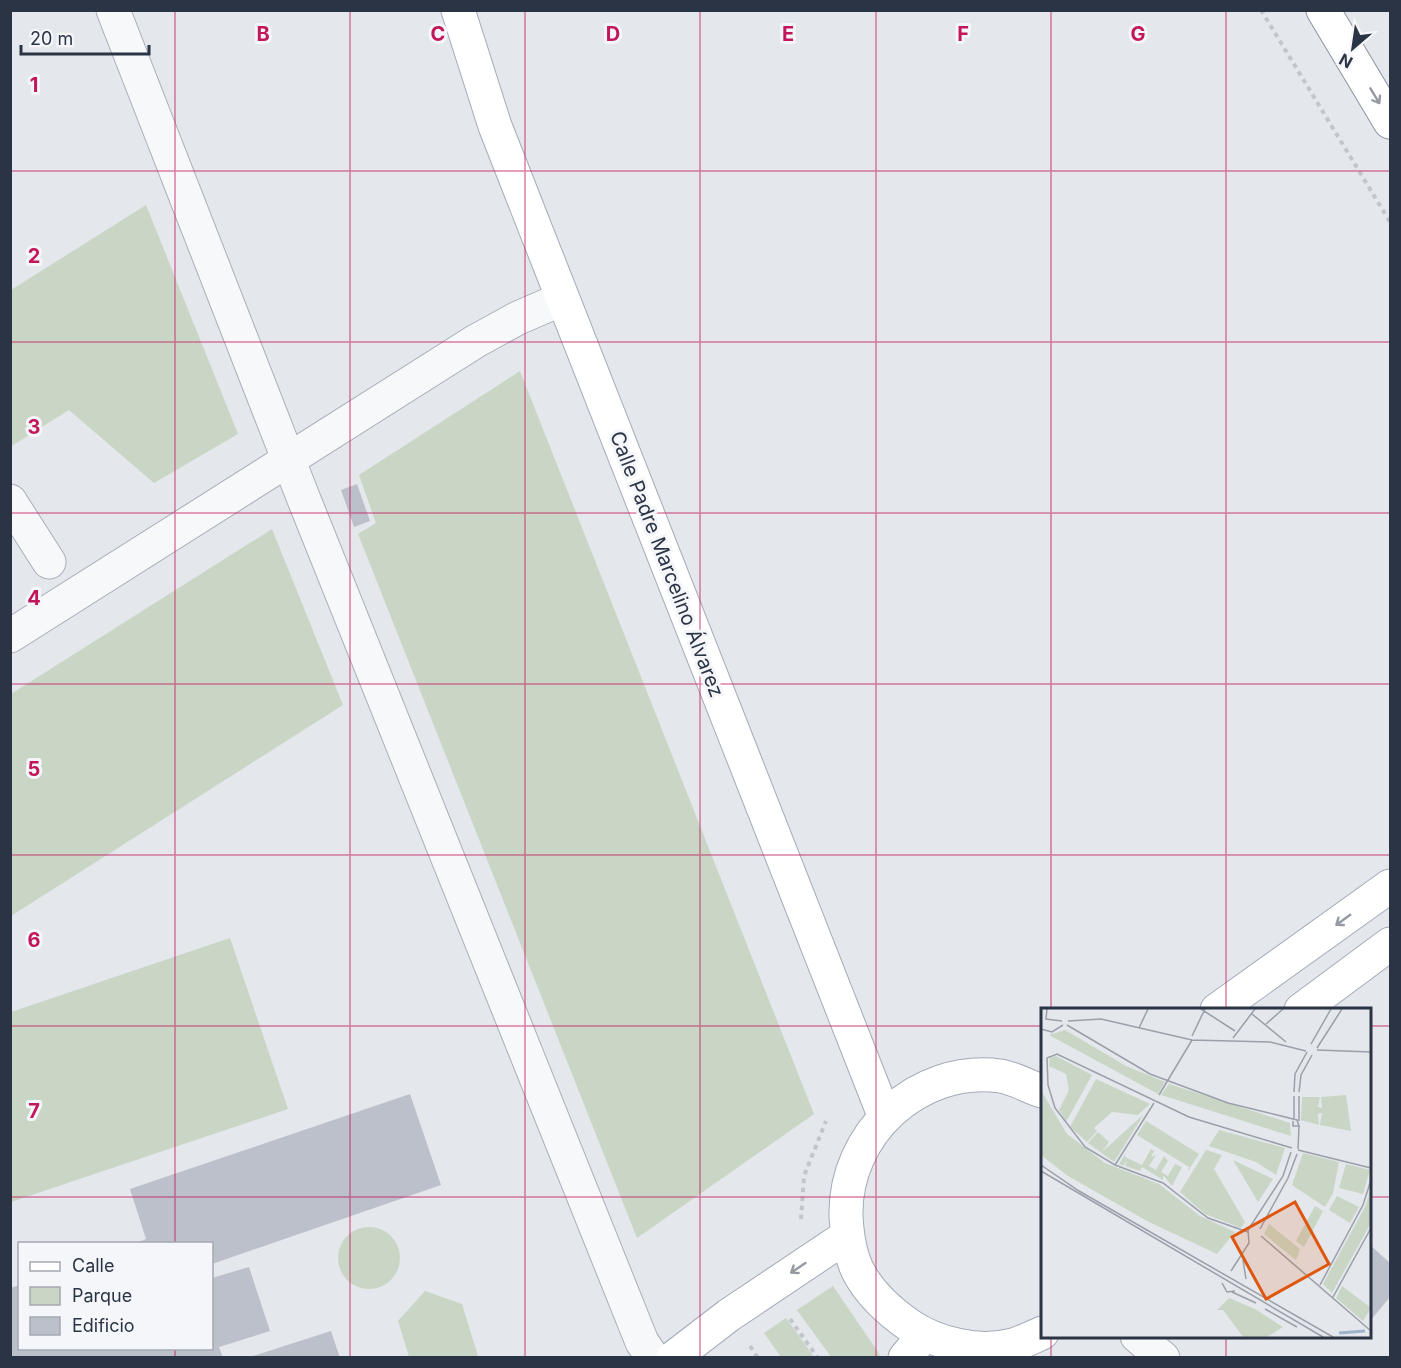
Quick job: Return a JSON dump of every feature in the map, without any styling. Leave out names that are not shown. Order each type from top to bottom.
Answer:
[{"type":"main road","name":"Calle Padre Marcelino Álvarez","points":[[458,10],[495,126],[884,1115]]},
{"type":"main road","points":[[1323,10],[1390,122]]},
{"type":"main road","points":[[1220,1008],[1390,886]]},
{"type":"main road","points":[[1304,1008],[1390,944]]},
{"type":"main road","points":[[1041,1091],[1000,1076],[957,1077],[920,1089],[884,1115],[854,1160],[846,1195],[847,1236],[858,1272],[914,1346],[970,1348],[1012,1345],[1041,1333]]},
{"type":"main road","points":[[673,1358],[729,1315],[847,1236]]},
{"type":"street","points":[[113,10],[289,459],[638,1331],[653,1358]]},
{"type":"street","points":[[10,636],[476,341],[518,318],[562,299]]},
{"type":"street","points":[[10,501],[49,562]]},
{"type":"street","points":[[1139,1338],[1163,1358]]},
{"type":"path","points":[[1261,10],[1390,222]]},
{"type":"path","points":[[801,1225],[804,1176],[826,1121]]},
{"type":"path","points":[[787,1314],[818,1358]]},
{"type":"green space","points":[[146,205],[238,434],[154,483],[69,410],[10,447],[11,290]]},
{"type":"green space","points":[[520,371],[814,1114],[637,1238],[358,534],[376,523],[359,475]]},
{"type":"green space","points":[[272,529],[343,705],[11,916],[11,694]]},
{"type":"green space","points":[[230,938],[288,1109],[11,1202],[11,1012]]},
{"type":"green space","points":[[363,1227],[375,1227],[391,1236],[398,1246],[400,1258],[398,1270],[391,1280],[375,1289],[363,1289],[352,1284],[343,1275],[338,1264],[338,1252],[343,1241],[352,1232]]},
{"type":"green space","points":[[833,1286],[880,1355],[876,1357],[831,1357],[797,1310]]},
{"type":"green space","points":[[425,1291],[462,1304],[478,1356],[409,1357],[398,1321]]},
{"type":"green space","points":[[786,1318],[814,1357],[781,1357],[764,1333]]},
{"type":"building","points":[[357,484],[370,521],[354,527],[341,490]]},
{"type":"building","points":[[410,1094],[441,1185],[213,1264],[213,1242],[139,1242],[146,1239],[130,1189]]},
{"type":"building","points":[[1371,1246],[1390,1263],[1390,1297],[1371,1320]]},
{"type":"building","points":[[249,1267],[270,1331],[219,1347],[223,1358],[10,1358],[10,1288],[18,1286],[18,1350],[213,1350],[213,1278]]},
{"type":"building","points":[[331,1331],[340,1358],[250,1358],[250,1357]]}]
